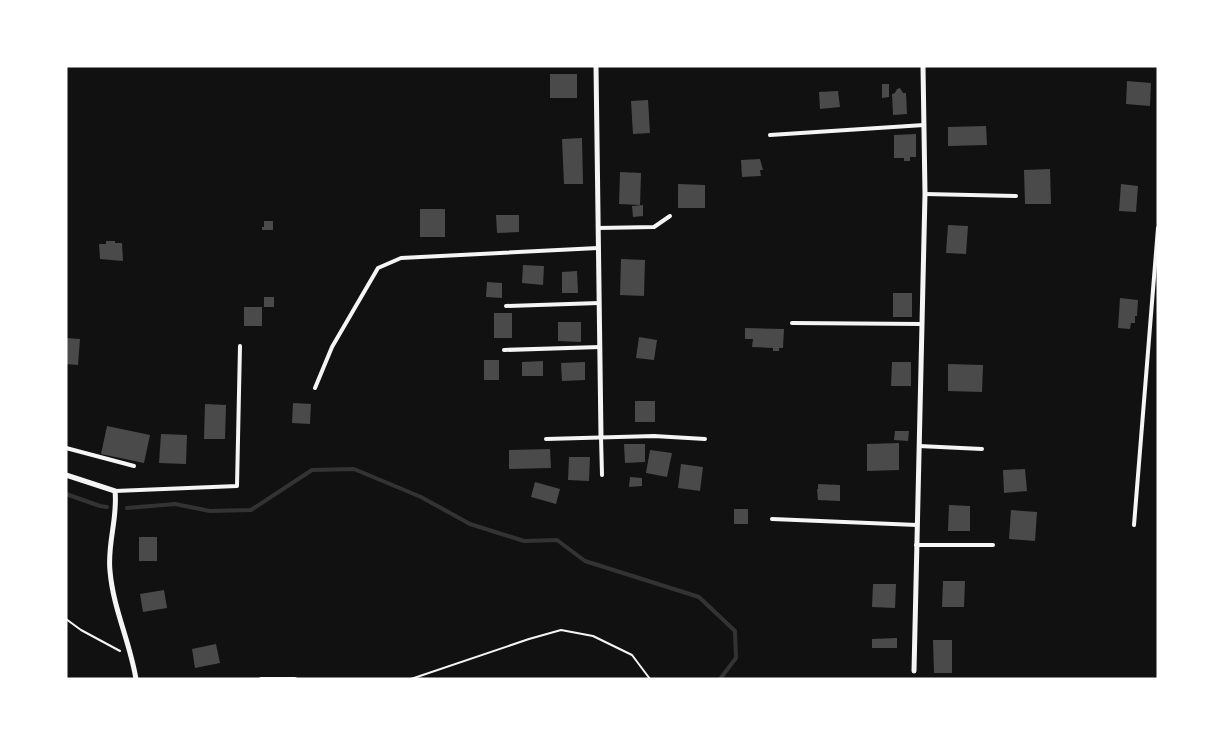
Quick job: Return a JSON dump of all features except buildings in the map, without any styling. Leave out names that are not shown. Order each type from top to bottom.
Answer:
[{"type":"street","points":[[596,66],[601,437]]},
{"type":"street","points":[[914,671],[925,194],[923,66]]},
{"type":"street","points":[[66,475],[115,491],[117,505],[109,547],[112,591],[136,679]]},
{"type":"lane","points":[[770,135],[924,126]]},
{"type":"lane","points":[[925,194],[1016,196]]},
{"type":"lane","points":[[598,228],[654,227],[670,216]]},
{"type":"lane","points":[[1134,526],[1158,228]]},
{"type":"lane","points":[[316,388],[332,347],[378,268],[401,258],[598,248]]},
{"type":"lane","points":[[506,306],[599,303]]},
{"type":"lane","points":[[792,323],[922,324]]},
{"type":"lane","points":[[115,491],[237,486],[240,346]]},
{"type":"lane","points":[[504,350],[600,347]]},
{"type":"lane","points":[[546,439],[654,436],[705,438]]},
{"type":"lane","points":[[601,437],[602,475]]},
{"type":"lane","points":[[919,446],[982,448]]},
{"type":"lane","points":[[66,448],[134,466]]},
{"type":"lane","points":[[772,519],[917,525]]},
{"type":"lane","points":[[916,544],[992,545]]},
{"type":"lane","points":[[261,679],[295,679]]},
{"type":"path","points":[[66,620],[118,651],[129,653]]},
{"type":"path","points":[[411,679],[528,639],[561,630],[592,636],[632,654],[650,679]]},
{"type":"waterway","points":[[127,508],[175,504],[210,511],[251,510],[312,470],[354,469],[421,497],[470,524],[524,541],[557,540],[585,561],[699,597],[735,631],[736,658],[720,679]]},
{"type":"waterway","points":[[66,494],[107,507]]}]
